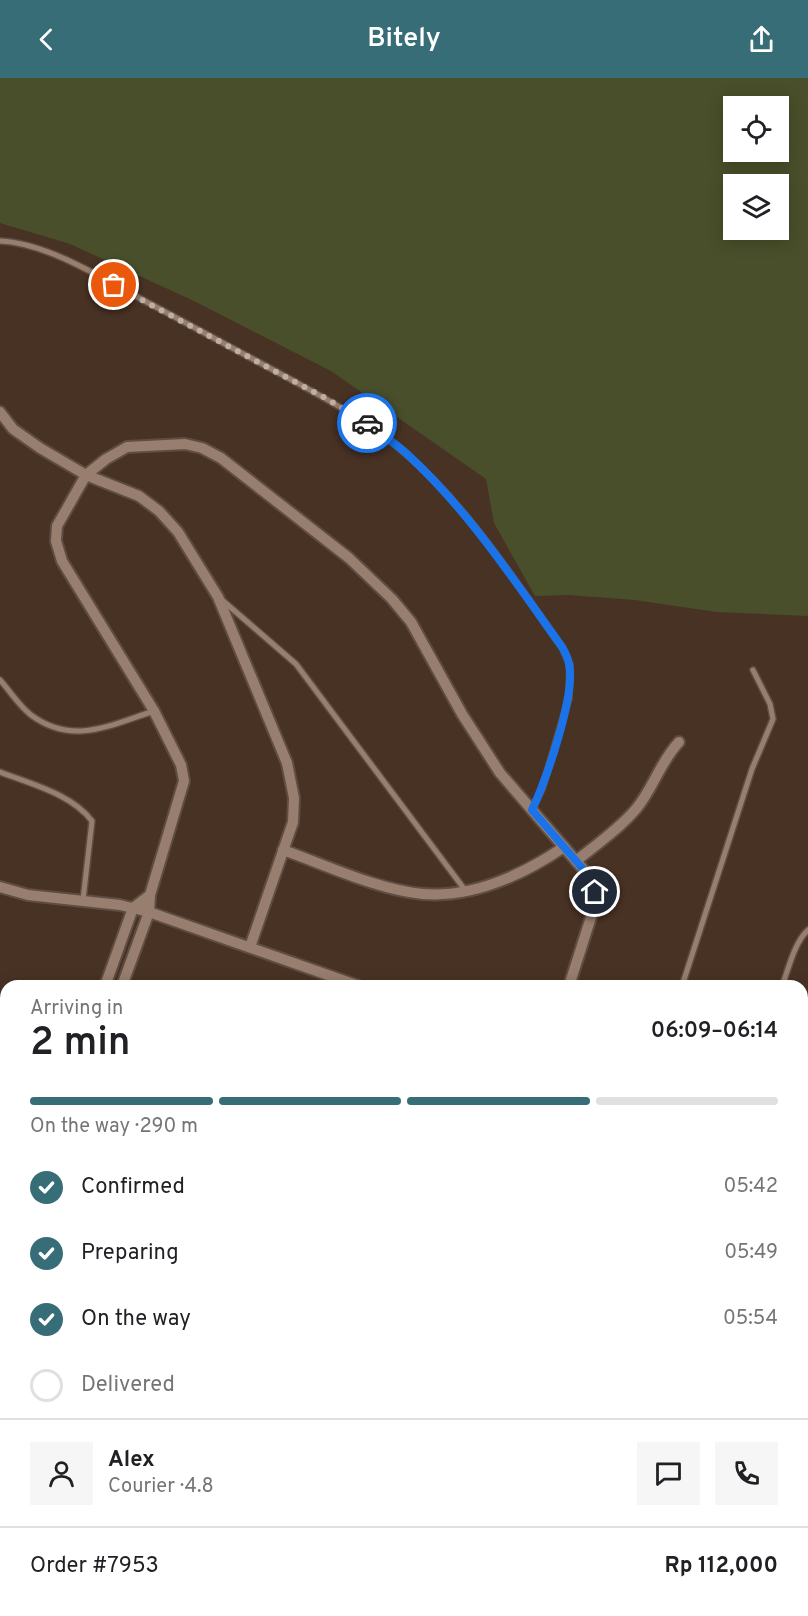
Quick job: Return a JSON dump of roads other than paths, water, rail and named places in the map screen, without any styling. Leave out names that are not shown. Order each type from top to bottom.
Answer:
[{"type":"street","points":[[0,412],[13,429],[40,448],[86,475],[139,496],[159,511],[178,532],[218,597],[287,763],[294,798],[293,822],[250,947]]},
{"type":"street","points":[[124,980],[149,912],[150,895],[184,781],[181,765],[154,711],[62,561],[56,541],[57,526],[86,475],[106,459],[127,447],[185,444],[202,448],[221,458],[349,558],[392,599],[411,622],[462,714],[500,773],[583,869],[595,892],[592,914],[571,980]]},
{"type":"street","points":[[576,861],[615,830],[637,808],[655,776],[679,742]]},
{"type":"street","points":[[283,850],[387,887],[422,894],[448,894],[501,880],[541,862],[564,847]]},
{"type":"street","points":[[0,887],[28,895],[120,905],[149,912],[342,980]]},
{"type":"street","points":[[107,980],[133,908],[150,895]]},
{"type":"lane","points":[[0,242],[16,242],[94,273],[327,399],[366,423],[405,453],[448,495],[479,531],[562,647],[570,666],[569,698],[542,789],[532,810]]},
{"type":"lane","points":[[218,597],[296,664],[465,891]]},
{"type":"lane","points":[[684,980],[752,769],[773,719],[770,704],[753,670]]},
{"type":"lane","points":[[0,680],[30,714],[56,729],[90,732],[154,711]]},
{"type":"lane","points":[[0,772],[67,799],[84,810],[92,821],[83,900]]},
{"type":"lane","points":[[784,980],[793,956],[808,930]]}]
